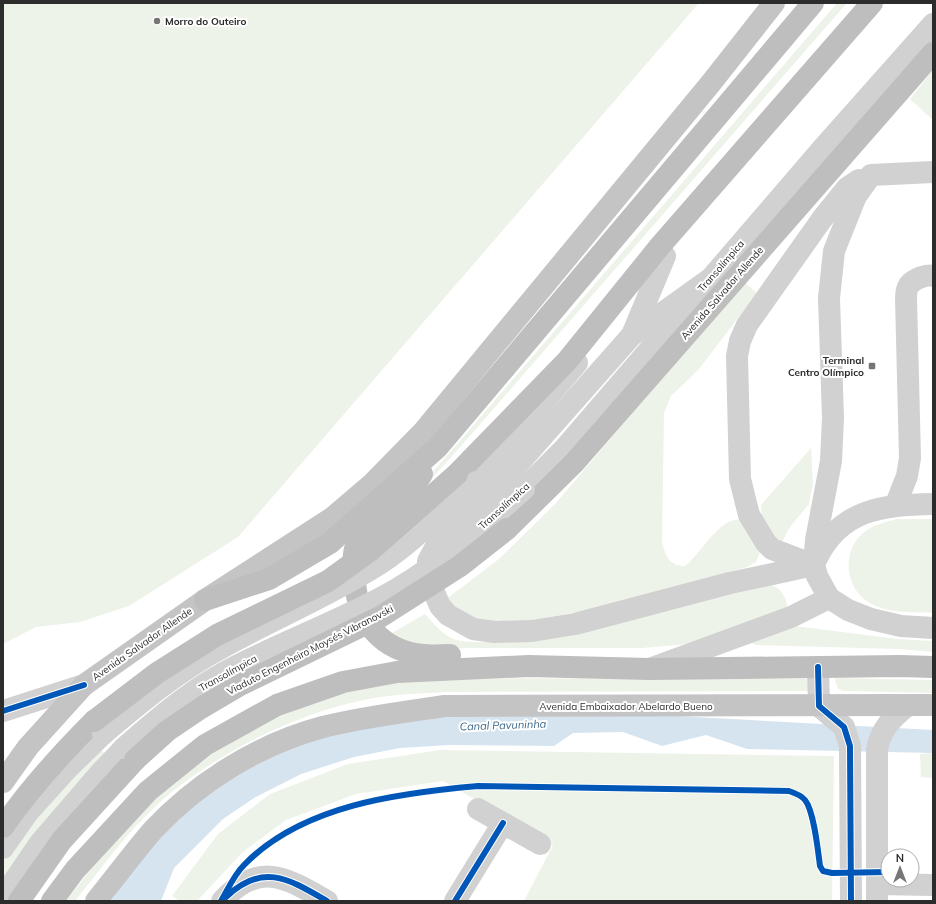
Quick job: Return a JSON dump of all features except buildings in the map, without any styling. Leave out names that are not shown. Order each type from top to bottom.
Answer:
[{"type":"highway","points":[[205,600],[269,579],[330,543],[438,447],[813,3]]},
{"type":"highway","points":[[3,827],[21,801],[57,758],[98,728],[157,673],[217,635],[328,581],[467,478],[567,361],[660,246],[872,3]]},
{"type":"highway","name":"Avenida Salvador Allende","points":[[507,529],[574,463],[933,53]]},
{"type":"highway","points":[[438,447],[409,493],[361,539],[355,549],[354,560],[356,594],[360,607],[368,624],[379,639],[400,650],[422,656],[477,656],[514,666]]},
{"type":"highway","name":"Viaduto Engenheiro Moysés Vibranovski","points":[[130,754],[201,708],[247,681],[380,617],[460,566],[507,529]]},
{"type":"highway","points":[[52,901],[75,870],[148,791],[205,745],[277,705],[343,682],[397,672],[514,666],[649,669],[900,666],[933,667]]},
{"type":"highway","points":[[19,901],[62,840],[130,754]]},
{"type":"main road","name":"Avenida Salvador Allende","points":[[3,782],[28,747],[84,685],[205,600],[332,518],[373,483],[423,432],[712,83],[774,3]]},
{"type":"main road","name":"Avenida Embaixador Abelardo Bueno","points":[[96,901],[154,830],[204,784],[264,748],[321,727],[366,717],[445,706],[933,705]]},
{"type":"street","points":[[467,478],[573,368],[665,256],[882,3]]},
{"type":"street","name":"Transolímpica","points":[[3,897],[40,843],[102,770],[130,754],[177,703],[223,673],[378,600],[411,580],[462,544],[524,488],[565,448],[822,148],[933,24]]},
{"type":"street","points":[[814,565],[772,548],[766,543],[749,515],[740,479],[737,356],[740,341],[748,324],[822,219],[847,188],[857,181],[871,175],[933,172]]},
{"type":"street","points":[[871,175],[856,196],[834,251],[829,298],[833,418],[831,461],[816,540],[814,565],[816,576],[829,598],[848,610],[871,619],[901,626],[933,628]]},
{"type":"street","points":[[632,335],[665,256]]},
{"type":"street","points":[[896,504],[907,476],[910,458],[906,298],[908,286],[917,279],[929,275],[933,276]]},
{"type":"street","points":[[710,279],[632,335],[488,498],[440,539],[428,562],[428,572],[440,606],[452,618],[473,629],[495,632],[532,631],[575,624],[730,583],[814,565]]},
{"type":"street","points":[[814,565],[825,544],[842,526],[853,518],[876,508],[896,504],[933,504]]},
{"type":"street","points":[[649,669],[791,617],[829,598]]},
{"type":"street","points":[[818,667],[819,706],[840,724],[846,732],[850,746],[851,901]]},
{"type":"street","points":[[3,711],[84,685]]},
{"type":"street","points":[[908,706],[887,724],[878,743],[876,778],[877,893],[933,885]]},
{"type":"street","points":[[3,848],[29,811],[67,769],[98,728]]},
{"type":"street","points":[[478,809],[540,844]]},
{"type":"street","points":[[455,901],[503,823]]},
{"type":"street","points":[[222,901],[247,881],[272,876],[289,880],[327,901]]},
{"type":"shaded area","points":[[3,3],[699,3],[238,537],[129,606],[80,622],[36,627],[3,644]]},
{"type":"shaded area","points":[[837,3],[847,3],[462,445],[395,519],[395,515]]},
{"type":"shaded area","points":[[933,70],[933,120],[910,99]]},
{"type":"shaded area","points":[[741,279],[757,293],[699,369],[671,396],[664,413],[662,543],[667,556],[672,562],[680,566],[685,566],[725,524],[733,520],[740,520],[760,552],[756,562],[747,567],[622,602],[516,623],[494,624],[482,622],[465,614],[445,600],[499,559],[556,503],[650,392]]},
{"type":"shaded area","points":[[811,448],[813,483],[809,504],[790,527],[782,542],[778,542],[762,517],[761,505]]},
{"type":"shaded area","points":[[897,519],[933,519],[933,613],[901,612],[877,607],[862,597],[855,589],[851,580],[849,560],[851,550],[856,541],[863,533],[871,528]]},
{"type":"shaded area","points":[[775,586],[783,594],[787,610],[691,644],[642,648],[440,648],[404,641],[392,633],[425,614],[441,631],[454,639],[469,642],[492,642],[753,587]]},
{"type":"shaded area","points":[[795,626],[897,639],[933,641],[933,652],[899,649],[756,645],[752,643],[753,641]]},
{"type":"shaded area","points":[[444,678],[808,679],[811,691],[445,692],[384,696],[337,707],[310,715],[255,739],[203,769],[179,786],[146,815],[135,827],[75,901],[66,901],[120,832],[194,762],[266,721],[311,703],[359,688],[395,682]]},
{"type":"shaded area","points":[[836,678],[933,680],[933,693],[843,691],[838,689],[835,680]]},
{"type":"shaded area","points":[[440,750],[834,756],[832,901],[524,901],[553,845],[443,781],[356,794],[286,820],[243,852],[197,901],[180,901],[172,896],[218,834],[270,794],[348,764]]},
{"type":"shaded area","points":[[100,751],[105,752],[3,887],[3,862],[41,812],[72,777]]},
{"type":"shaded area","points":[[933,753],[933,778],[921,777],[920,754]]},
{"type":"water","name":"Canal Pavuninha","points":[[602,712],[933,730],[933,753],[747,749],[706,735],[662,746],[623,732],[573,733],[554,746],[449,745],[400,748],[354,757],[301,774],[254,798],[223,819],[174,868],[161,901],[111,901],[158,831],[182,808],[283,744],[391,715]]},
{"type":"cycle path","points":[[818,667],[819,706],[844,727],[850,746],[851,901]]},
{"type":"cycle path","points":[[3,711],[84,685]]},
{"type":"cycle path","points":[[221,901],[240,869],[267,845],[294,828],[323,815],[385,798],[478,786],[789,791],[802,797],[808,805],[815,832],[820,866],[823,871],[832,873],[880,872]]},
{"type":"cycle path","points":[[455,901],[503,823]]},
{"type":"cycle path","points":[[226,897],[239,886],[252,880],[264,877],[288,881],[327,901]]},
{"type":"place","name":"Morro do Outeiro","points":[[157,21]]},
{"type":"place","name":"Terminal Centro Olímpico","points":[[872,366]]}]
